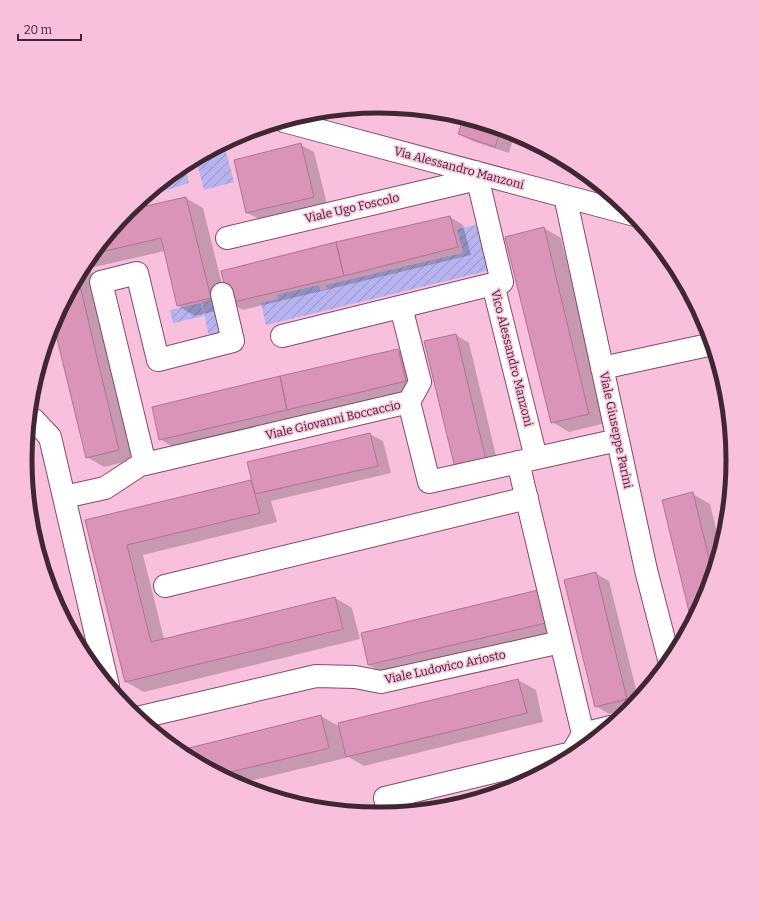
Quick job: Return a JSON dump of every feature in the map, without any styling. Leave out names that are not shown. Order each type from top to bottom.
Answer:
[{"type":"street","name":"Via Alessandro Manzoni","points":[[298,123],[476,175],[621,211]]},
{"type":"street","name":"Viale Ugo Foscolo","points":[[227,238],[476,175]]},
{"type":"street","name":"Vico Alessandro Manzoni","points":[[476,175],[502,282],[493,284],[527,460],[527,498],[561,642]]},
{"type":"street","name":"Viale Giuseppe Parini","points":[[565,196],[646,570],[668,654]]},
{"type":"street","points":[[145,464],[101,282],[138,274],[158,360],[233,341],[222,294]]},
{"type":"street","points":[[282,336],[493,284]]},
{"type":"street","points":[[400,307],[420,382],[409,402]]},
{"type":"street","points":[[602,368],[708,345]]},
{"type":"street","name":"Viale Giovanni Boccaccio","points":[[64,497],[105,488],[140,465],[409,402],[429,482],[618,440]]},
{"type":"street","points":[[35,421],[50,437],[105,673]]},
{"type":"street","points":[[164,586],[527,498]]},
{"type":"street","points":[[561,642],[583,734],[575,747]]},
{"type":"street","name":"Viale Ludovico Ariosto","points":[[144,716],[316,676],[355,677],[381,682],[561,642]]},
{"type":"street","points":[[583,734],[599,730]]},
{"type":"street","points":[[387,808],[385,798],[563,755]]},
{"type":"shaded area","points":[[225,149],[234,182],[204,190],[198,165]]},
{"type":"shaded area","points":[[186,172],[189,183],[158,193]]},
{"type":"shaded area","points":[[480,224],[491,270],[266,325],[261,303],[278,299],[277,295],[319,285],[320,290],[327,289],[326,285],[463,253],[457,229]]},
{"type":"shaded area","points":[[214,299],[221,334],[212,336],[208,333],[202,302]]},
{"type":"shaded area","points":[[201,303],[204,316],[173,323],[170,310]]},
{"type":"building","points":[[462,123],[499,134],[495,147],[458,134]]},
{"type":"building","points":[[301,143],[314,197],[246,213],[234,160]]},
{"type":"building","points":[[186,197],[211,298],[177,306],[161,238],[102,252],[118,231],[142,207]]},
{"type":"building","points":[[450,216],[458,247],[344,276],[336,242]]},
{"type":"building","points":[[544,227],[589,414],[551,423],[505,237]]},
{"type":"building","points":[[336,242],[344,276],[229,303],[221,271]]},
{"type":"building","points":[[80,285],[119,450],[86,458],[56,334]]},
{"type":"building","points":[[456,334],[486,460],[455,468],[424,341]]},
{"type":"building","points":[[398,349],[406,381],[287,410],[280,376]]},
{"type":"building","points":[[280,376],[287,410],[159,440],[152,407]]},
{"type":"building","points":[[370,433],[378,466],[255,494],[247,462]]},
{"type":"building","points":[[251,480],[260,513],[127,545],[151,642],[335,597],[343,629],[125,682],[85,520]]},
{"type":"building","points":[[693,492],[711,566],[701,593],[690,616],[662,500]]},
{"type":"building","points":[[596,572],[627,699],[595,707],[564,580]]},
{"type":"building","points":[[538,590],[546,623],[368,665],[361,633]]},
{"type":"building","points":[[518,679],[527,713],[346,757],[338,723]]},
{"type":"building","points":[[321,715],[329,748],[228,773],[186,749]]}]
